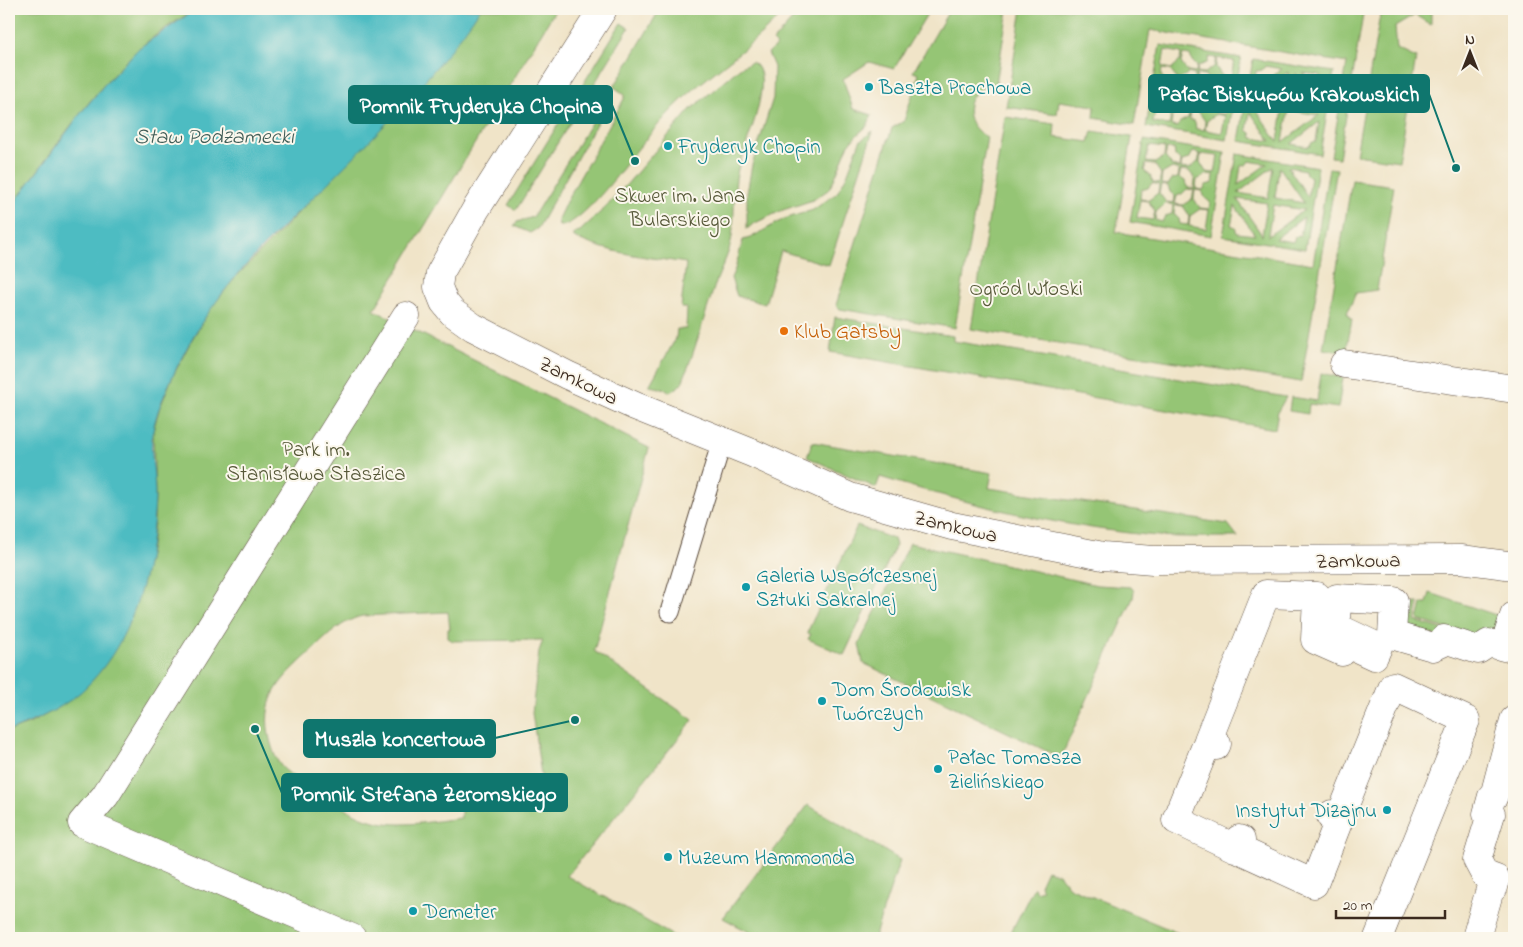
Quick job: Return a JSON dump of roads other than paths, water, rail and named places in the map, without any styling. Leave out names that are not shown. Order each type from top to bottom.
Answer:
[{"type":"street","name":"Zamkowa","points":[[603,9],[476,210],[440,273],[438,287],[444,302],[452,312],[473,327],[635,406],[850,497],[881,508],[952,526],[1103,556],[1153,560],[1461,559],[1514,566]]},
{"type":"street","points":[[352,938],[82,823],[105,796],[406,316]]},
{"type":"street","points":[[1344,364],[1514,389]]},
{"type":"street","points":[[1378,938],[1466,720],[1393,686],[1340,817],[1332,814],[1331,817],[1339,820],[1314,884],[1238,849],[1242,840],[1239,839],[1235,848],[1176,820],[1207,743],[1216,746],[1216,744],[1208,740],[1266,594],[1317,596],[1315,640],[1342,652],[1346,643],[1374,656],[1378,647],[1336,627],[1337,598],[1394,601],[1392,635],[1433,647],[1442,643],[1444,639],[1478,650],[1489,643],[1504,647],[1514,616]]},
{"type":"street","points":[[1476,938],[1491,886],[1494,887],[1496,879],[1485,875],[1478,860],[1490,814],[1487,814],[1492,796],[1494,796],[1514,720]]},
{"type":"lane","points":[[670,612],[722,442]]},
{"type":"water","name":"Staw Podzamecki","points":[[196,9],[480,9],[446,55],[407,101],[345,166],[250,260],[205,317],[175,371],[154,424],[152,448],[155,499],[150,548],[139,597],[130,621],[106,664],[82,691],[63,705],[9,731],[9,210],[80,114],[104,85],[139,48]]},
{"type":"place","name":"Baszta Prochowa","points":[[869,87]]},
{"type":"place","name":"Fryderyk Chopin","points":[[668,146]]},
{"type":"place","name":"Pomnik Fryderyka Chopina","points":[[635,161]]},
{"type":"place","name":"Pałac Biskupów Krakowskich","points":[[1456,168]]},
{"type":"place","name":"Klub Gatsby","points":[[784,331]]},
{"type":"place","name":"Galeria Współczesnej Sztuki Sakralnej","points":[[746,587]]},
{"type":"place","name":"Dom Środowisk Twórczych","points":[[822,701]]},
{"type":"place","name":"Muszla koncertowa","points":[[575,720]]},
{"type":"place","name":"Pomnik Stefana Żeromskiego","points":[[255,729]]},
{"type":"place","name":"Pałac Tomasza Zielińskiego","points":[[938,769]]},
{"type":"place","name":"Instytut Dizajnu","points":[[1387,810]]},
{"type":"place","name":"Muzeum Hammonda","points":[[668,857]]},
{"type":"place","name":"Demeter","points":[[413,911]]},
{"type":"park label","name":"Skwer im. Jana Bularskiego","points":[[680,207]]},
{"type":"park label","name":"Ogród Włoski","points":[[1026,288]]},
{"type":"park label","name":"Park im. Stanisława Staszica","points":[[316,461]]}]
